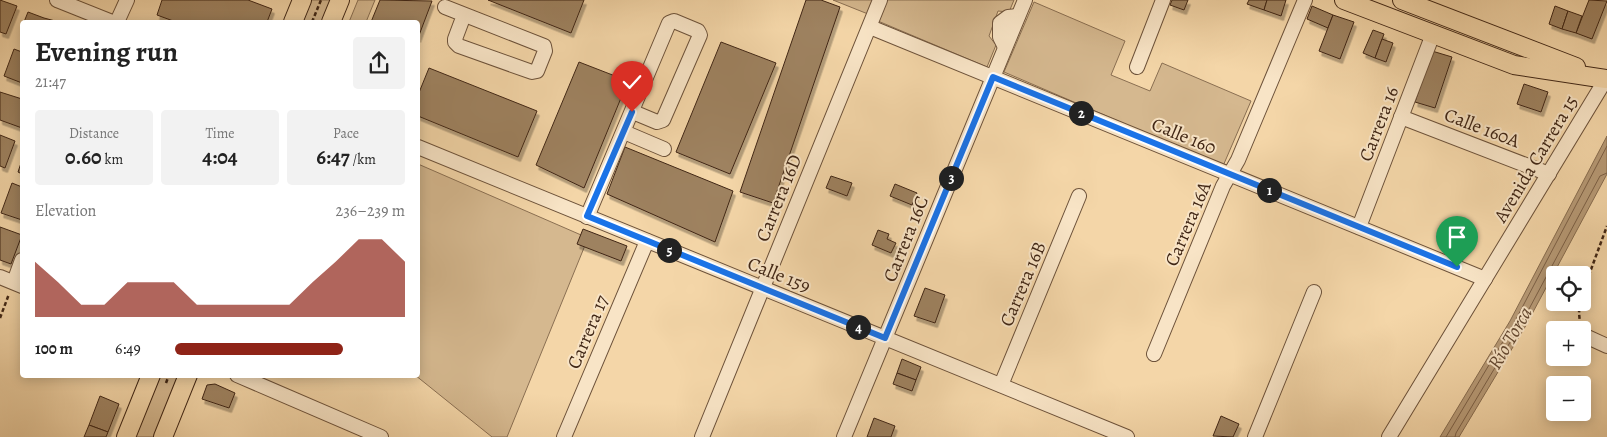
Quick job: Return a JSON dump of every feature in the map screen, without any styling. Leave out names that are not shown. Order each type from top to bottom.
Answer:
[{"type":"main road","points":[[294,20],[302,0]]},
{"type":"main road","points":[[332,20],[340,0]]},
{"type":"main road","points":[[1344,0],[1514,65],[1606,80]]},
{"type":"main road","points":[[1402,0],[1606,80]]},
{"type":"main road","points":[[126,437],[150,378]]},
{"type":"main road","points":[[163,437],[187,378]]},
{"type":"street","points":[[57,0],[107,20]]},
{"type":"street","points":[[119,20],[127,0]]},
{"type":"street","name":"Carrera 16D","points":[[702,437],[880,0]]},
{"type":"street","name":"Carrera 16C","points":[[844,437],[1025,0]]},
{"type":"street","points":[[1137,67],[1163,0]]},
{"type":"street","name":"Carrera 16A","points":[[1154,354],[1223,186],[1238,160],[1305,0]]},
{"type":"street","points":[[445,8],[464,15],[544,46],[545,51],[537,71],[532,72],[459,46],[455,39],[464,15]]},
{"type":"street","points":[[587,216],[669,23],[674,21],[698,31],[700,35],[663,120],[657,122],[632,112]]},
{"type":"street","name":"Calle 160","points":[[870,27],[1485,279]]},
{"type":"street","name":"Carrera 16","points":[[1359,227],[1433,34]]},
{"type":"street","name":"Avenida Carrera 15","points":[[1389,437],[1606,80]]},
{"type":"street","name":"Calle 160A","points":[[1402,117],[1549,174]]},
{"type":"street","points":[[624,132],[664,149]]},
{"type":"street","name":"Calle 159","points":[[420,148],[1127,437]]},
{"type":"street","name":"Carrera 16B","points":[[1001,385],[1079,196]]},
{"type":"street","name":"Carrera 17","points":[[564,437],[647,241]]},
{"type":"street","points":[[0,277],[18,284]]},
{"type":"street","points":[[1255,437],[1314,292]]},
{"type":"street","points":[[1591,339],[1607,346]]},
{"type":"street","points":[[244,378],[381,437]]},
{"type":"path","points":[[313,20],[321,0]]},
{"type":"path","points":[[1591,270],[1607,226]]},
{"type":"path","points":[[0,318],[18,284]]},
{"type":"shaded area","points":[[311,0],[332,0],[324,20],[302,20]]},
{"type":"shaded area","points":[[358,0],[375,0],[367,20],[350,20]]},
{"type":"shaded area","points":[[833,0],[874,0],[868,14]]},
{"type":"shaded area","points":[[887,0],[1014,0],[1009,12],[998,11],[989,36],[996,45],[987,67],[878,21]]},
{"type":"shaded area","points":[[1034,2],[1125,41],[1111,75],[1150,91],[1162,63],[1251,101],[1223,166],[1004,72]]},
{"type":"shaded area","points":[[420,165],[588,238],[507,437],[492,437],[419,378]]},
{"type":"shaded area","points":[[159,378],[180,378],[155,437],[135,437]]},
{"type":"water","name":"Río Torca","points":[[1607,136],[1607,174],[1558,266],[1546,266],[1546,288],[1525,327],[1459,437],[1440,437],[1510,321]]},
{"type":"building","points":[[0,0],[17,6],[6,34],[0,32]]},
{"type":"building","points":[[162,0],[248,0],[272,9],[268,20],[171,20],[157,15]]},
{"type":"building","points":[[380,0],[432,1],[420,33],[420,20],[372,20]]},
{"type":"building","points":[[488,0],[584,0],[571,33]]},
{"type":"building","points":[[806,0],[821,0],[840,7],[773,203],[740,192]]},
{"type":"building","points":[[1172,0],[1188,0],[1184,10],[1170,5]]},
{"type":"building","points":[[1249,0],[1267,0],[1264,10],[1247,4]]},
{"type":"building","points":[[1267,0],[1286,0],[1281,16],[1264,10]]},
{"type":"building","points":[[1589,0],[1607,1],[1592,39],[1576,33]]},
{"type":"building","points":[[1312,6],[1333,15],[1328,28],[1307,19]]},
{"type":"building","points":[[1555,6],[1568,11],[1562,29],[1549,24]]},
{"type":"building","points":[[1568,11],[1582,16],[1576,33],[1562,29]]},
{"type":"building","points":[[28,12],[52,20],[25,20]]},
{"type":"building","points":[[1333,15],[1354,22],[1340,59],[1319,51]]},
{"type":"building","points":[[1373,30],[1384,34],[1375,58],[1363,53]]},
{"type":"building","points":[[1382,39],[1393,43],[1386,62],[1375,58]]},
{"type":"building","points":[[721,42],[776,63],[730,174],[676,152]]},
{"type":"building","points":[[14,49],[20,51],[20,82],[4,76]]},
{"type":"building","points":[[1432,51],[1452,57],[1435,108],[1415,102]]},
{"type":"building","points":[[579,62],[628,81],[584,188],[536,165]]},
{"type":"building","points":[[429,68],[537,111],[518,157],[420,117],[420,90]]},
{"type":"building","points":[[1524,84],[1548,92],[1541,112],[1517,104]]},
{"type":"building","points":[[0,92],[20,98],[20,127],[0,120]]},
{"type":"building","points":[[0,135],[15,141],[5,168],[0,166]]},
{"type":"building","points":[[625,147],[733,191],[715,242],[607,194]]},
{"type":"building","points":[[831,176],[852,183],[847,196],[826,188]]},
{"type":"building","points":[[12,183],[20,186],[20,219],[1,213]]},
{"type":"building","points":[[895,184],[917,193],[912,205],[890,196]]},
{"type":"building","points":[[0,227],[20,234],[20,240],[11,264],[0,260]]},
{"type":"building","points":[[583,229],[627,246],[621,261],[577,244]]},
{"type":"building","points":[[878,230],[889,234],[887,239],[896,243],[891,253],[872,245]]},
{"type":"building","points":[[925,288],[945,295],[935,323],[914,316]]},
{"type":"building","points":[[902,359],[921,367],[916,380],[897,373]]},
{"type":"building","points":[[897,373],[916,380],[912,391],[893,384]]},
{"type":"building","points":[[215,384],[235,393],[229,408],[202,399],[207,385]]},
{"type":"building","points":[[100,396],[119,404],[108,432],[89,425]]},
{"type":"building","points":[[1221,416],[1239,424],[1233,437],[1213,436]]},
{"type":"building","points":[[874,418],[895,426],[891,437],[867,437]]},
{"type":"building","points":[[89,425],[108,432],[106,437],[84,437]]},
{"type":"route","points":[[632,112],[587,216],[885,338],[993,77],[1457,267]]}]
